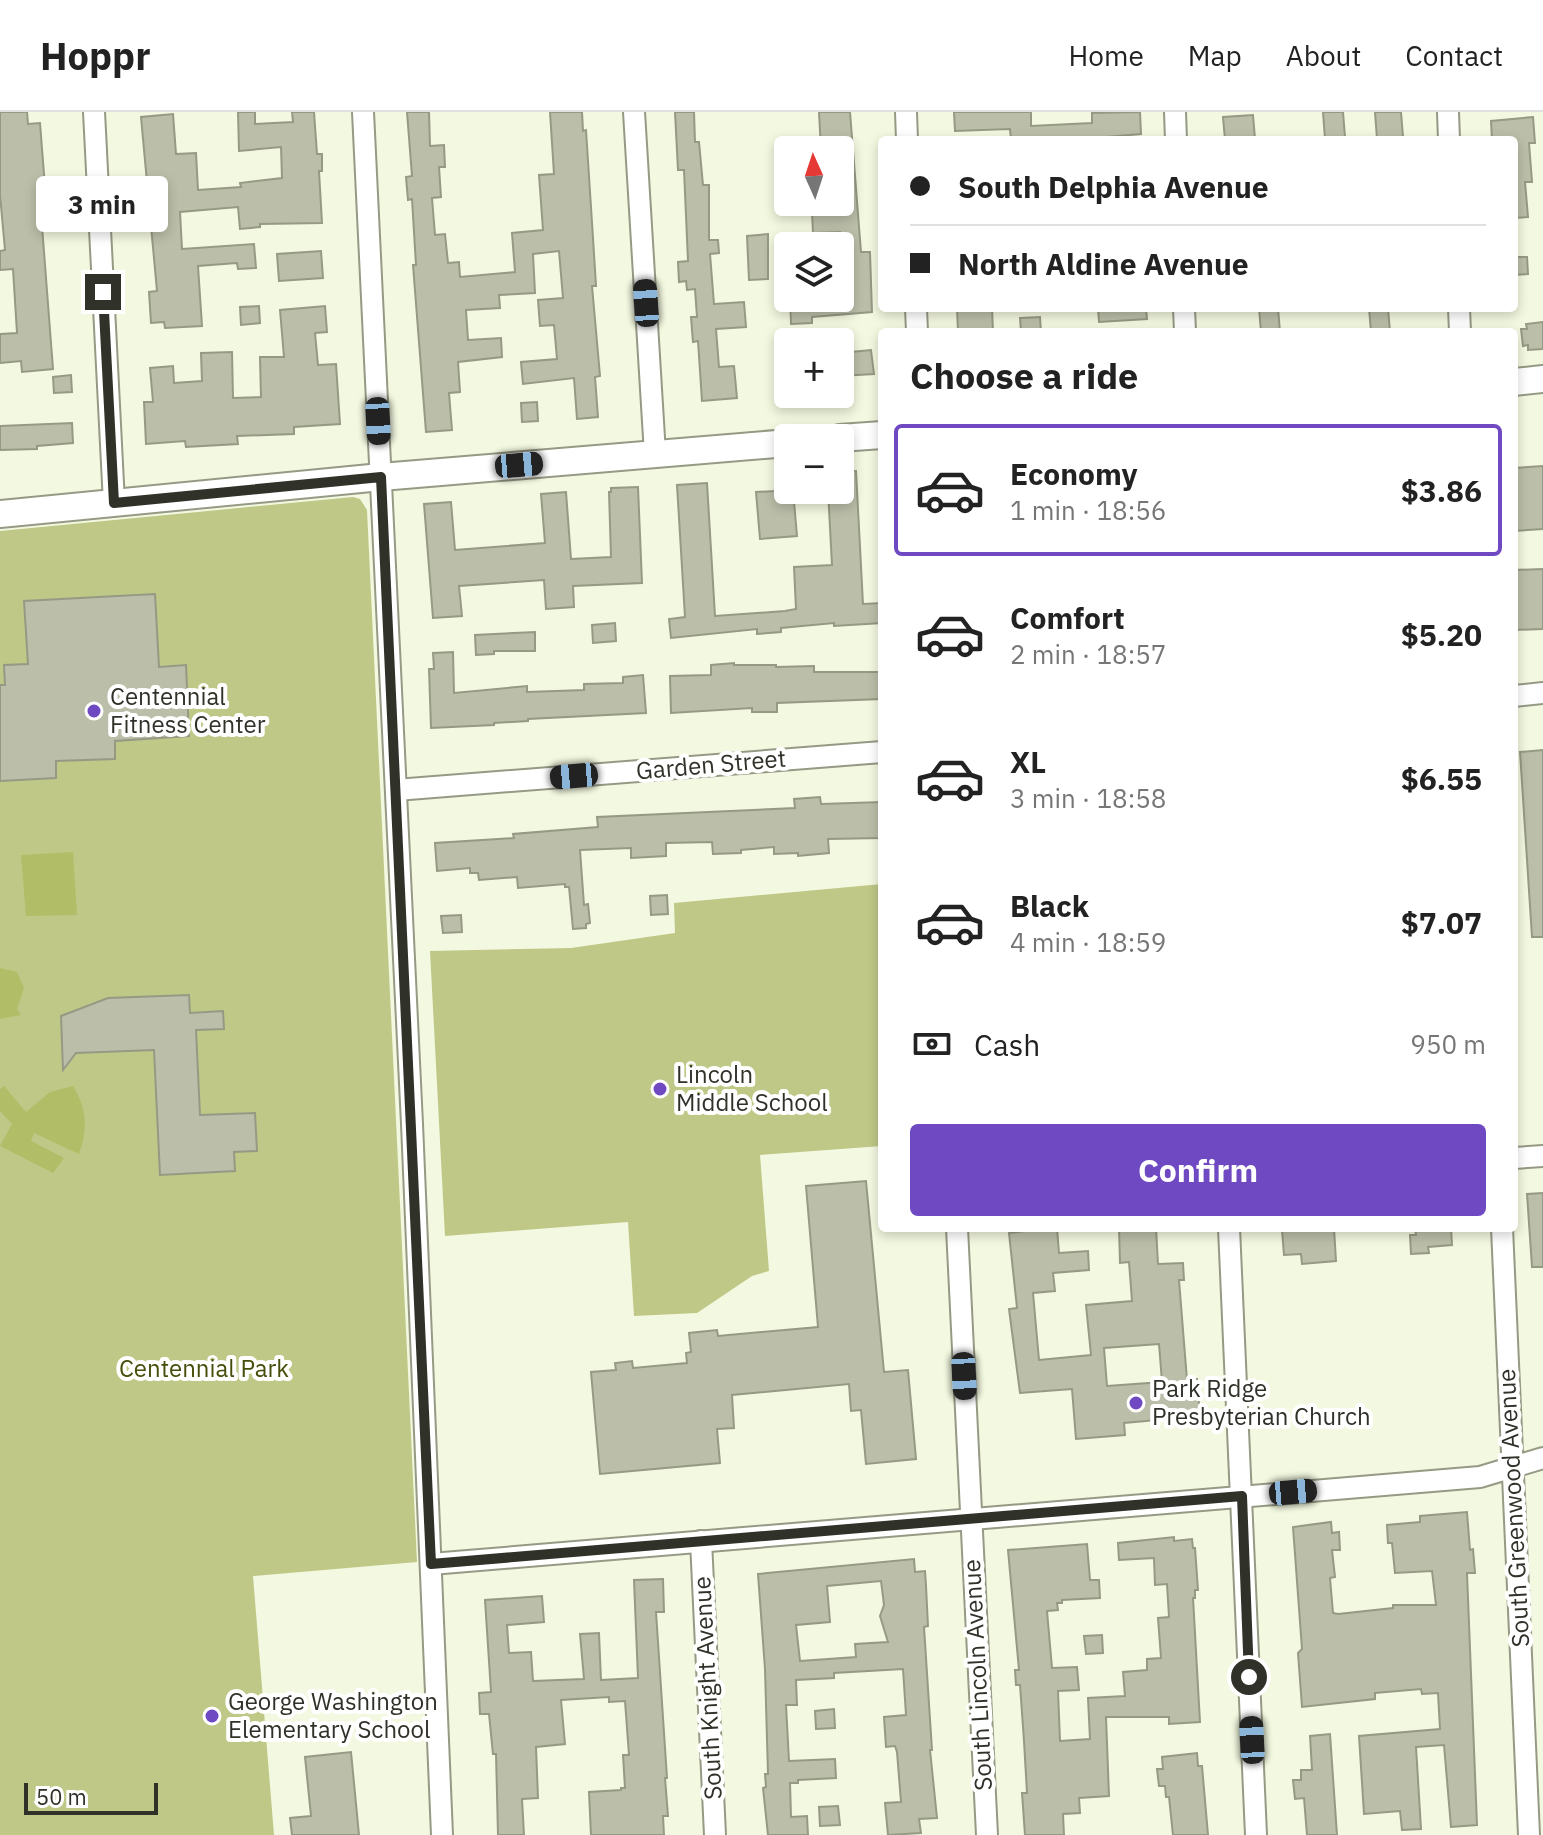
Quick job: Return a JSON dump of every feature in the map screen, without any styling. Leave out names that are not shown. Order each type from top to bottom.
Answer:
[{"type":"main road","points":[[1518,382],[1543,379]]},
{"type":"main road","points":[[854,437],[878,435]]},
{"type":"main road","points":[[0,514],[381,477],[774,444]]},
{"type":"street","points":[[94,112],[114,503]]},
{"type":"street","points":[[363,112],[442,1835]]},
{"type":"street","points":[[634,112],[655,454]]},
{"type":"street","points":[[906,112],[907,136]]},
{"type":"street","points":[[1175,112],[1176,136]]},
{"type":"street","points":[[1448,112],[1449,136]]},
{"type":"street","points":[[1518,696],[1543,693]]},
{"type":"street","name":"Garden Street","points":[[396,790],[878,752]]},
{"type":"street","points":[[1518,1158],[1543,1156]]},
{"type":"street","name":"South Lincoln Avenue","points":[[957,1232],[987,1835]]},
{"type":"street","points":[[1229,1232],[1256,1835]]},
{"type":"street","name":"South Greenwood Avenue","points":[[1502,1232],[1529,1835]]},
{"type":"street","points":[[431,1564],[1480,1477],[1543,1458]]},
{"type":"street","name":"South Knight Avenue","points":[[701,1541],[715,1835]]},
{"type":"green space","name":"Centennial Park","points":[[353,497],[360,499],[367,510],[417,1562],[253,1576],[274,1835],[0,1835],[0,531]]},
{"type":"green space","points":[[878,884],[878,1146],[760,1155],[769,1271],[752,1276],[697,1313],[634,1316],[628,1222],[445,1236],[430,951],[571,948],[675,933],[674,903]]},
{"type":"shaded area","points":[[73,852],[77,915],[26,916],[21,855]]},
{"type":"shaded area","points":[[0,968],[17,972],[24,988],[17,1009],[21,1015],[0,1019]]},
{"type":"shaded area","points":[[4,1086],[26,1112],[50,1092],[73,1086],[85,1119],[79,1154],[34,1133],[31,1141],[64,1158],[53,1173],[0,1146],[12,1124],[0,1111],[0,1089]]},
{"type":"building","points":[[0,112],[27,112],[28,124],[40,123],[46,200],[40,200],[53,369],[22,372],[21,361],[0,363],[0,334],[17,333],[13,269],[0,270],[0,251],[5,250],[0,195]]},
{"type":"building","points":[[238,112],[255,112],[255,124],[293,122],[292,112],[314,112],[317,154],[322,154],[322,171],[319,171],[322,223],[260,224],[260,227],[240,229],[238,207],[180,212],[182,249],[254,244],[256,268],[238,269],[237,263],[198,266],[202,326],[165,328],[164,322],[151,323],[149,292],[157,291],[141,117],[173,114],[176,154],[196,153],[198,190],[241,187],[240,183],[282,178],[281,147],[239,151]]},
{"type":"building","points":[[407,112],[429,112],[430,146],[444,145],[445,167],[439,167],[441,197],[432,198],[435,235],[445,234],[448,263],[459,262],[460,277],[515,272],[512,233],[543,230],[539,175],[554,174],[550,112],[582,112],[583,131],[586,130],[596,286],[592,286],[600,376],[595,377],[598,417],[577,419],[574,378],[523,384],[521,362],[557,359],[554,325],[540,326],[538,300],[563,298],[559,251],[533,254],[535,293],[499,295],[500,308],[466,310],[468,340],[501,338],[502,357],[458,362],[460,392],[449,393],[452,430],[426,432],[413,265],[416,265],[412,199],[408,200],[406,177],[412,176]]},
{"type":"building","points":[[675,112],[694,112],[695,142],[699,142],[703,185],[709,185],[709,240],[718,240],[719,253],[710,254],[714,304],[744,302],[746,327],[716,329],[719,367],[734,366],[737,398],[702,401],[698,341],[693,342],[691,317],[697,317],[695,289],[687,290],[686,281],[679,282],[678,262],[688,261],[684,170],[678,170]]},
{"type":"building","points":[[819,112],[850,112],[852,136],[820,136]]},
{"type":"building","points":[[954,112],[1031,112],[1031,126],[1092,123],[1092,113],[1140,112],[1141,134],[1011,136],[1010,129],[955,131]]},
{"type":"building","points":[[1323,112],[1343,112],[1345,136],[1325,136]]},
{"type":"building","points":[[1375,112],[1401,112],[1403,136],[1377,136]]},
{"type":"building","points":[[1253,115],[1255,136],[1225,136],[1223,117]]},
{"type":"building","points":[[1533,117],[1535,143],[1529,143],[1532,182],[1525,182],[1528,217],[1518,218],[1518,136],[1492,136],[1491,121]]},
{"type":"building","points":[[854,163],[861,252],[870,252],[872,312],[812,317],[812,323],[791,324],[791,312],[854,312],[854,232],[813,232],[812,216],[854,216]]},
{"type":"building","points":[[768,234],[768,279],[749,280],[747,236]]},
{"type":"building","points":[[321,251],[323,278],[279,281],[277,254]]},
{"type":"building","points":[[1518,257],[1527,257],[1528,274],[1518,275]]},
{"type":"building","points":[[259,306],[260,323],[241,325],[240,307]]},
{"type":"building","points":[[325,306],[327,332],[315,333],[318,365],[336,364],[340,424],[294,427],[294,434],[237,436],[238,444],[186,447],[185,441],[146,444],[144,402],[153,402],[150,368],[173,366],[174,383],[202,381],[201,353],[232,352],[233,398],[261,397],[260,357],[284,357],[280,310]]},
{"type":"building","points":[[957,312],[992,312],[993,328],[958,328]]},
{"type":"building","points":[[1098,312],[1146,312],[1147,319],[1099,322]]},
{"type":"building","points":[[1259,312],[1278,312],[1280,328],[1261,328]]},
{"type":"building","points":[[1369,312],[1388,312],[1390,328],[1371,328]]},
{"type":"building","points":[[1040,317],[1041,328],[1021,328],[1020,318]]},
{"type":"building","points":[[1543,322],[1543,349],[1528,350],[1528,345],[1523,346],[1521,329],[1527,329],[1526,324]]},
{"type":"building","points":[[871,350],[874,374],[854,375],[854,352]]},
{"type":"building","points":[[71,375],[72,392],[54,393],[53,377]]},
{"type":"building","points":[[537,402],[538,421],[522,422],[521,403]]},
{"type":"building","points":[[72,423],[73,443],[37,446],[37,449],[0,450],[0,426]]},
{"type":"building","points":[[1543,466],[1543,529],[1518,531],[1518,468]]},
{"type":"building","points":[[856,471],[863,604],[878,603],[878,623],[834,626],[834,623],[781,628],[781,632],[757,634],[757,629],[671,638],[669,619],[685,617],[677,485],[707,483],[715,616],[796,609],[794,567],[832,565],[829,504],[854,504]]},
{"type":"building","points":[[638,487],[642,583],[573,586],[574,607],[546,609],[544,580],[459,586],[462,616],[433,618],[424,504],[451,502],[455,550],[545,543],[541,494],[566,492],[571,559],[611,557],[609,492],[611,488]]},
{"type":"building","points":[[774,491],[774,504],[794,504],[797,536],[760,539],[756,492]]},
{"type":"building","points":[[1543,569],[1543,629],[1518,630],[1518,570]]},
{"type":"building","name":"Centennial Fitness Center","points":[[155,594],[159,667],[186,665],[189,736],[115,741],[115,759],[56,761],[56,778],[0,781],[0,685],[5,685],[4,665],[28,664],[24,601]]},
{"type":"building","points":[[615,623],[616,641],[593,643],[592,625]]},
{"type":"building","points":[[535,632],[535,651],[494,651],[494,654],[476,655],[475,635]]},
{"type":"building","points":[[453,652],[454,693],[527,686],[527,692],[584,690],[584,684],[623,683],[623,677],[643,675],[646,713],[431,728],[429,669],[434,669],[433,653]]},
{"type":"building","points":[[711,665],[814,666],[814,672],[878,672],[878,699],[777,703],[777,712],[752,712],[752,708],[671,713],[670,676],[711,675]]},
{"type":"building","points":[[1543,750],[1543,937],[1532,937],[1520,752]]},
{"type":"building","points":[[820,797],[821,804],[878,802],[878,838],[828,839],[829,853],[798,856],[798,853],[774,854],[774,847],[713,854],[712,842],[666,843],[666,856],[631,858],[631,848],[580,850],[584,905],[588,904],[590,923],[586,924],[586,928],[573,929],[569,887],[565,884],[518,888],[517,877],[479,880],[478,873],[470,873],[470,868],[437,871],[435,843],[514,838],[513,834],[598,827],[597,817],[795,808],[794,799]]},
{"type":"building","points":[[667,895],[668,914],[651,915],[650,896]]},
{"type":"building","points":[[461,915],[462,932],[443,933],[441,916]]},
{"type":"building","points":[[189,995],[190,1013],[223,1011],[224,1029],[196,1030],[200,1115],[255,1113],[257,1151],[234,1152],[235,1171],[160,1175],[154,1050],[76,1053],[63,1070],[61,1016],[108,998]]},
{"type":"building","points":[[866,1181],[884,1372],[908,1370],[916,1459],[866,1464],[861,1410],[851,1411],[849,1384],[732,1395],[734,1428],[717,1429],[720,1463],[600,1474],[591,1372],[616,1370],[615,1363],[632,1361],[633,1368],[687,1363],[686,1353],[691,1352],[689,1333],[717,1330],[718,1336],[818,1327],[806,1186]]},
{"type":"building","points":[[1543,1193],[1543,1267],[1532,1267],[1527,1194]]},
{"type":"building","points":[[1057,1232],[1059,1253],[1088,1251],[1089,1270],[1053,1273],[1055,1291],[1033,1293],[1039,1360],[1091,1355],[1086,1305],[1132,1301],[1129,1262],[1120,1263],[1119,1232],[1156,1232],[1158,1264],[1183,1263],[1184,1280],[1179,1280],[1187,1380],[1197,1379],[1200,1416],[1194,1417],[1195,1424],[1180,1425],[1179,1418],[1124,1423],[1125,1435],[1076,1439],[1072,1389],[1020,1393],[1009,1309],[1017,1308],[1009,1233]],"holes":[[[1159,1344],[1162,1382],[1107,1386],[1104,1348]]]},
{"type":"building","points":[[1282,1232],[1334,1232],[1336,1261],[1302,1264],[1301,1254],[1284,1255]]},
{"type":"building","points":[[1416,1232],[1451,1232],[1452,1245],[1428,1247],[1429,1253],[1411,1254],[1410,1235],[1416,1235]]},
{"type":"building","points":[[1467,1512],[1475,1573],[1467,1573],[1477,1825],[1451,1827],[1444,1745],[1416,1747],[1421,1829],[1402,1830],[1400,1811],[1364,1814],[1359,1736],[1440,1729],[1438,1693],[1422,1694],[1421,1689],[1375,1693],[1375,1699],[1302,1707],[1298,1653],[1302,1649],[1293,1527],[1331,1522],[1332,1533],[1339,1532],[1340,1550],[1332,1550],[1335,1577],[1330,1578],[1333,1613],[1338,1614],[1393,1608],[1393,1605],[1436,1605],[1432,1571],[1395,1573],[1387,1525],[1420,1522],[1420,1516]]},
{"type":"building","points":[[1174,1537],[1174,1541],[1192,1539],[1195,1548],[1198,1590],[1195,1590],[1193,1598],[1200,1722],[1169,1724],[1169,1717],[1106,1717],[1109,1796],[1079,1798],[1080,1813],[1063,1814],[1064,1835],[1025,1835],[1022,1793],[1027,1793],[1024,1741],[1020,1685],[1016,1685],[1015,1670],[1019,1670],[1008,1550],[1087,1544],[1090,1580],[1099,1580],[1100,1598],[1062,1600],[1062,1603],[1057,1603],[1058,1610],[1047,1611],[1052,1668],[1077,1667],[1079,1690],[1058,1691],[1060,1741],[1090,1739],[1088,1698],[1125,1696],[1123,1672],[1147,1670],[1147,1659],[1161,1658],[1158,1618],[1169,1617],[1167,1584],[1155,1585],[1154,1558],[1119,1560],[1118,1543]]},
{"type":"building","points":[[914,1559],[915,1572],[925,1571],[928,1626],[924,1627],[937,1818],[919,1819],[921,1833],[888,1835],[885,1803],[901,1802],[897,1752],[895,1746],[886,1747],[884,1717],[906,1715],[903,1669],[834,1673],[834,1678],[796,1680],[797,1705],[786,1705],[789,1761],[835,1759],[836,1778],[790,1783],[791,1817],[807,1816],[808,1835],[768,1835],[763,1788],[766,1787],[765,1774],[768,1774],[765,1669],[758,1574]],"holes":[[[881,1581],[884,1605],[880,1616],[888,1642],[855,1644],[856,1657],[800,1661],[796,1625],[830,1622],[827,1586]]]},
{"type":"building","points":[[663,1579],[664,1612],[656,1612],[667,1778],[668,1816],[663,1816],[664,1835],[591,1835],[589,1792],[625,1788],[623,1755],[629,1755],[625,1701],[609,1702],[609,1697],[561,1700],[565,1744],[536,1747],[538,1798],[522,1799],[524,1835],[498,1835],[496,1754],[493,1754],[489,1714],[480,1714],[479,1693],[491,1692],[485,1600],[542,1596],[544,1622],[507,1625],[509,1653],[531,1652],[533,1681],[584,1679],[580,1634],[599,1633],[601,1680],[638,1678],[634,1580]]},
{"type":"building","points":[[1102,1635],[1103,1653],[1086,1654],[1084,1636]]},
{"type":"building","points":[[834,1709],[835,1728],[816,1729],[815,1711]]},
{"type":"building","points":[[1330,1734],[1337,1835],[1307,1835],[1304,1798],[1295,1799],[1293,1780],[1301,1780],[1301,1770],[1312,1770],[1310,1736]]},
{"type":"building","points":[[351,1752],[359,1835],[292,1835],[290,1818],[311,1816],[305,1757]]},
{"type":"building","points":[[1197,1753],[1198,1766],[1202,1766],[1208,1835],[1173,1835],[1169,1797],[1166,1797],[1165,1786],[1159,1786],[1157,1769],[1163,1769],[1162,1757]]},
{"type":"building","points":[[838,1806],[840,1825],[820,1826],[819,1807]]},
{"type":"place","name":"Centennial Fitness Center","points":[[94,711]]},
{"type":"place","name":"Lincoln Middle School","points":[[660,1089]]},
{"type":"place","name":"Park Ridge Presbyterian Church","points":[[1136,1403]]},
{"type":"place","name":"George Washington Elementary School","points":[[212,1716]]},
{"type":"route","points":[[103,292],[114,503],[381,477],[431,1564],[1242,1496],[1249,1677]]}]
